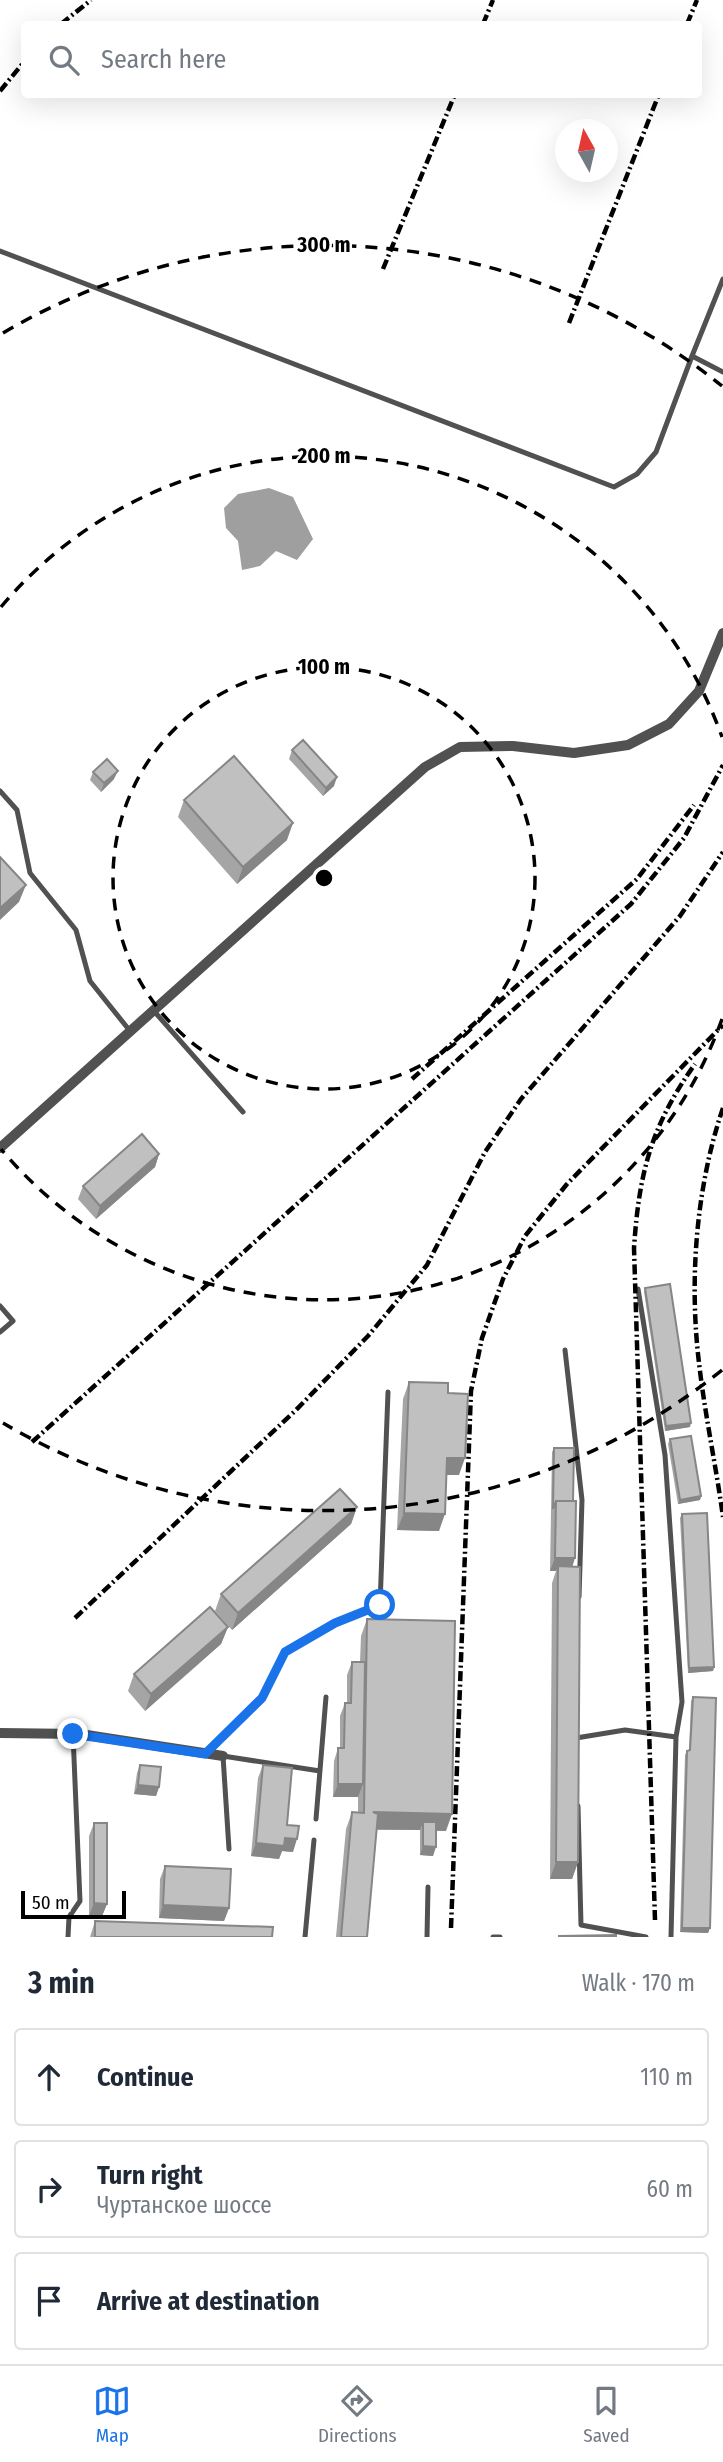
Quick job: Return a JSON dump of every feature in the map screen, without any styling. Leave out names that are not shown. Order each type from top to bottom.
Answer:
[{"type":"street","points":[[0,1148],[425,767],[460,747],[513,746],[574,753],[628,745],[669,724],[699,691],[723,633]]},
{"type":"street","points":[[0,1732],[73,1734],[222,1756]]},
{"type":"lane","points":[[0,251],[614,487],[637,474],[656,452],[723,279]]},
{"type":"lane","points":[[692,356],[723,372]]},
{"type":"lane","points":[[0,791],[17,810],[30,873],[76,930],[90,981],[130,1031]]},
{"type":"lane","points":[[153,1010],[243,1112]]},
{"type":"lane","points":[[638,1289],[665,1455],[682,1702],[676,1737],[671,1937]]},
{"type":"lane","points":[[0,1306],[13,1321],[0,1332]]},
{"type":"lane","points":[[565,1350],[582,1500],[579,1609]]},
{"type":"lane","points":[[205,1754],[262,1698],[285,1652],[335,1623],[380,1605],[388,1392]]},
{"type":"lane","points":[[316,1819],[327,1697]]},
{"type":"lane","points":[[576,1728],[576,1752]]},
{"type":"lane","points":[[576,1738],[625,1730],[676,1737]]},
{"type":"lane","points":[[68,1937],[69,1917],[80,1901],[73,1734]]},
{"type":"lane","points":[[229,1849],[222,1756],[320,1771]]},
{"type":"lane","points":[[578,1792],[581,1925],[646,1937]]},
{"type":"lane","points":[[305,1937],[314,1840]]},
{"type":"lane","points":[[427,1937],[428,1887]]},
{"type":"lane","points":[[493,1937],[500,1937]]},
{"type":"shaded area","points":[[269,488],[293,497],[313,539],[297,560],[276,551],[260,566],[242,570],[238,541],[226,528],[224,508],[238,494]]},
{"type":"building","points":[[303,740],[337,777],[326,788],[292,750]]},
{"type":"building","points":[[234,756],[293,823],[243,867],[184,800]]},
{"type":"building","points":[[107,759],[118,771],[104,783],[93,772]]},
{"type":"building","points":[[0,857],[26,885],[0,908]]},
{"type":"building","points":[[142,1134],[159,1154],[100,1206],[83,1186]]},
{"type":"building","points":[[670,1284],[691,1423],[666,1426],[645,1288]]},
{"type":"building","points":[[409,1382],[448,1383],[448,1393],[468,1394],[465,1458],[447,1458],[445,1514],[404,1513]]},
{"type":"building","points":[[691,1436],[701,1496],[680,1500],[670,1439]]},
{"type":"building","points":[[554,1448],[574,1448],[573,1501],[556,1501],[553,1509]]},
{"type":"building","points":[[340,1489],[357,1507],[238,1613],[221,1594]]},
{"type":"building","points":[[556,1501],[576,1501],[575,1558],[555,1558]]},
{"type":"building","points":[[707,1513],[714,1667],[689,1668],[682,1514]]},
{"type":"building","points":[[558,1566],[580,1567],[578,1862],[556,1862]]},
{"type":"building","points":[[210,1607],[228,1627],[151,1694],[134,1674]]},
{"type":"building","points":[[367,1619],[455,1621],[452,1814],[373,1812],[378,1814],[367,1937],[341,1937],[352,1812],[364,1813]]},
{"type":"building","points":[[352,1662],[365,1662],[363,1784],[338,1784],[338,1748],[344,1748],[345,1703],[351,1703]]},
{"type":"building","points":[[693,1697],[716,1698],[710,1928],[682,1928],[687,1751],[690,1750]]},
{"type":"building","points":[[140,1765],[161,1767],[159,1787],[138,1785]]},
{"type":"building","points":[[263,1765],[292,1768],[287,1825],[299,1826],[297,1839],[285,1838],[284,1846],[256,1843]]},
{"type":"building","points":[[423,1822],[436,1822],[436,1847],[423,1846]]},
{"type":"building","points":[[94,1823],[107,1823],[107,1904],[94,1903]]},
{"type":"building","points":[[165,1866],[231,1869],[229,1908],[163,1905]]},
{"type":"building","points":[[95,1921],[273,1927],[272,1937],[95,1937]]},
{"type":"building","points":[[559,1936],[616,1937],[559,1937]]},
{"type":"railway","points":[[65,21],[91,0]]},
{"type":"railway","points":[[484,21],[493,0]]},
{"type":"railway","points":[[688,21],[697,0]]},
{"type":"railway","points":[[0,91],[21,66]]},
{"type":"railway","points":[[383,269],[453,98]]},
{"type":"railway","points":[[569,323],[657,98]]},
{"type":"railway","points":[[32,1442],[631,904],[684,838],[723,765]]},
{"type":"railway","points":[[412,1079],[637,879],[694,805]]},
{"type":"railway","points":[[75,1618],[296,1410],[368,1336],[427,1265],[485,1152],[521,1099],[680,916],[723,852]]},
{"type":"railway","points":[[451,1928],[471,1391],[482,1338],[503,1279],[525,1236],[567,1184],[723,1025]]},
{"type":"railway","points":[[655,1920],[634,1248],[639,1196],[650,1151],[668,1108],[695,1064]]},
{"type":"railway","points":[[723,1108],[706,1170],[695,1267],[696,1331],[701,1382],[723,1517]]},
{"type":"route","points":[[73,1734],[205,1754],[262,1698],[285,1652],[335,1623],[380,1605]]}]
